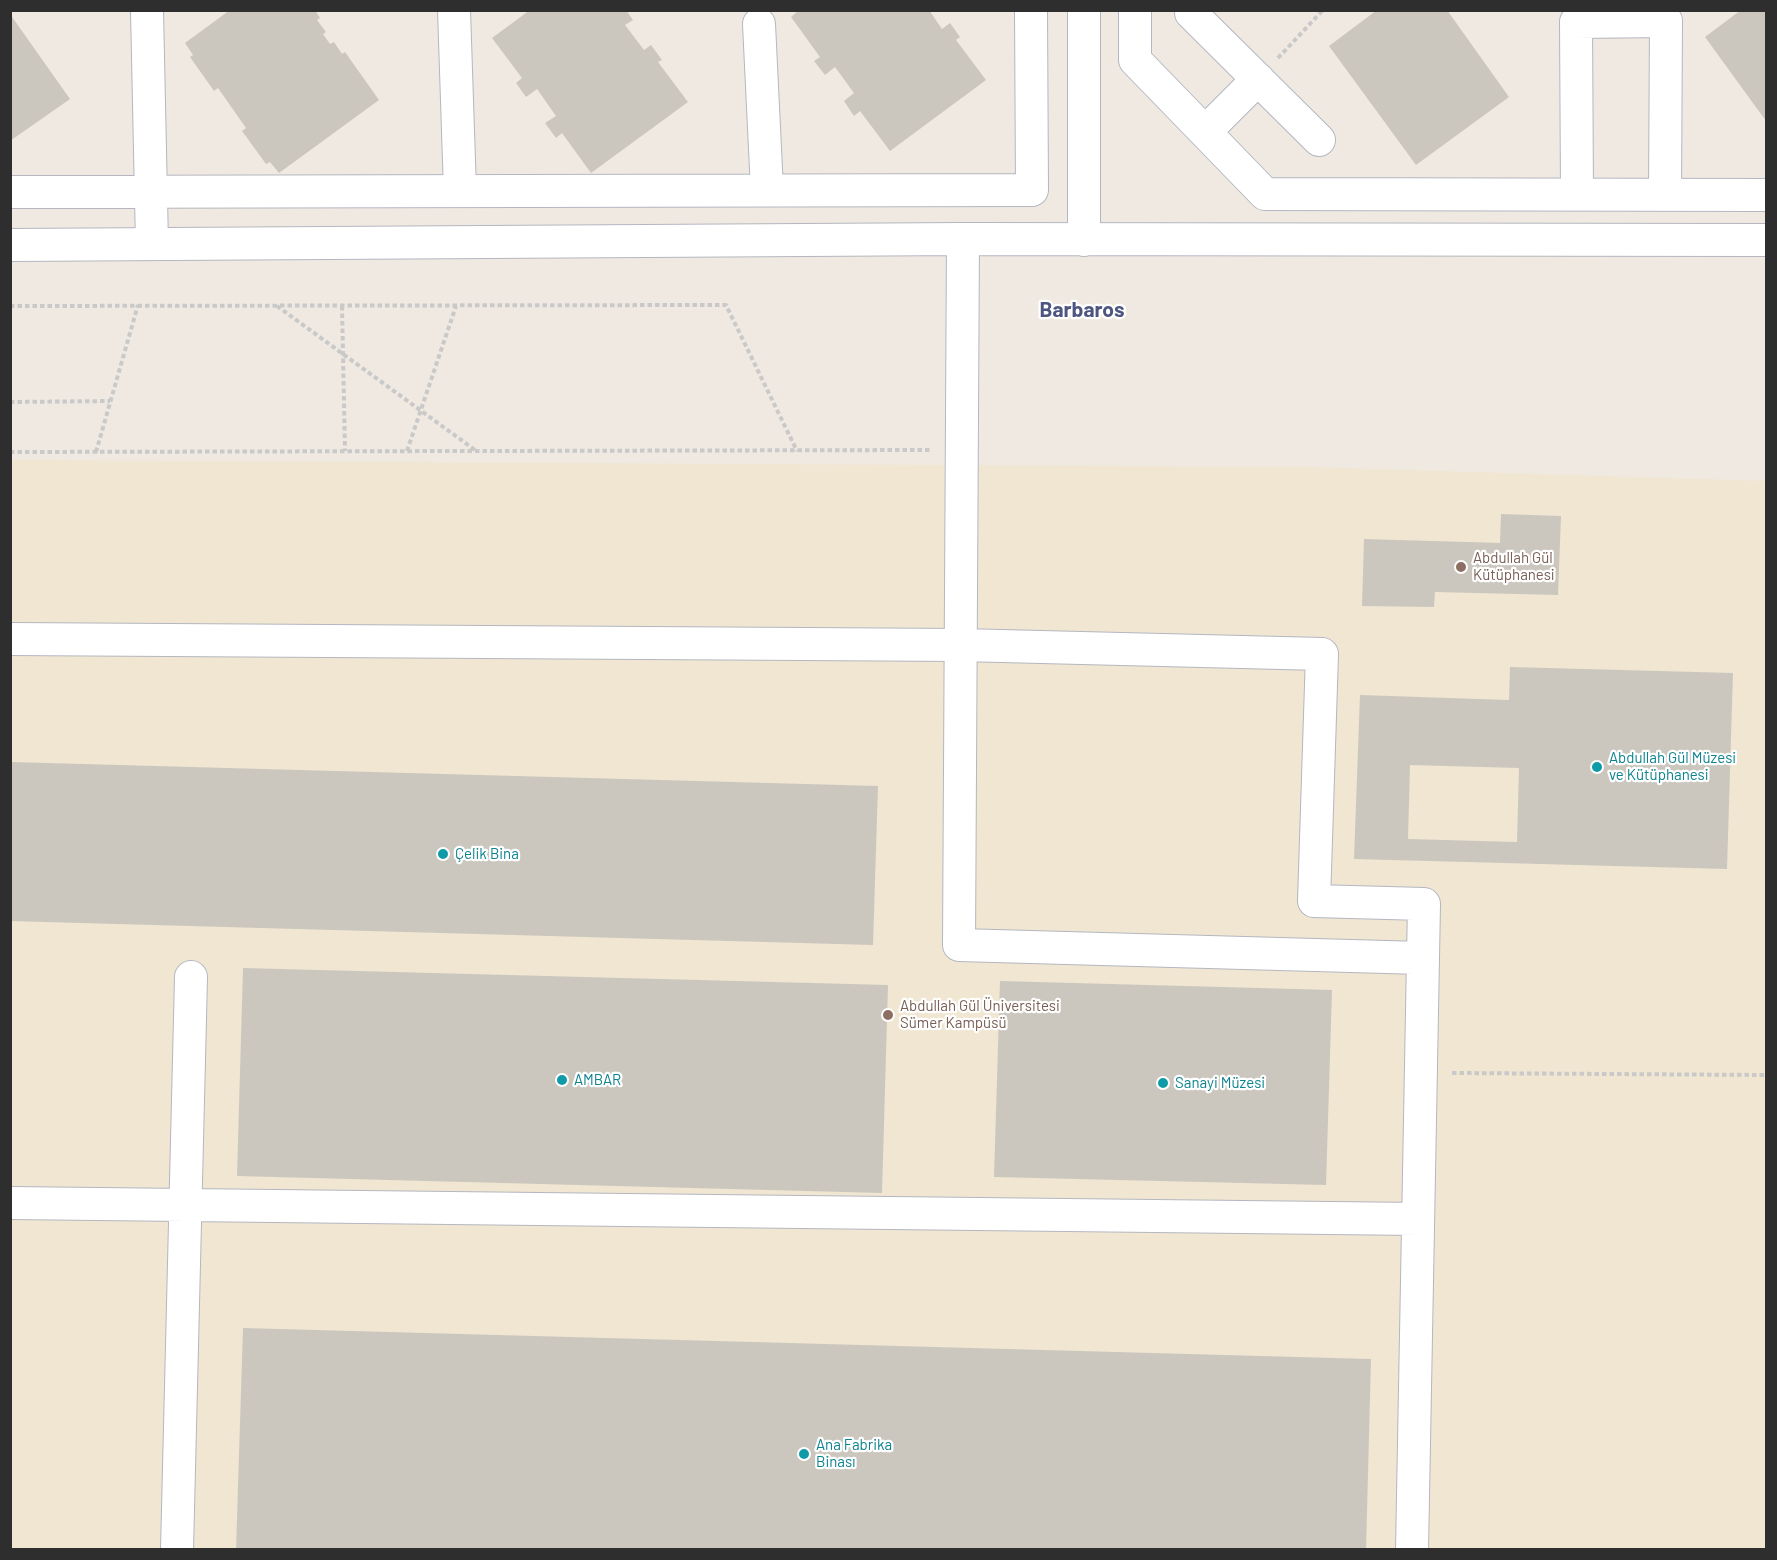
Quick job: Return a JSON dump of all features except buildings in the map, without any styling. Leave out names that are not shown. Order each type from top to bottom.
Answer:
[{"type":"street","points":[[147,10],[152,244]]},
{"type":"street","points":[[454,10],[460,191]]},
{"type":"street","points":[[10,192],[1032,190],[1031,10]]},
{"type":"street","points":[[1084,10],[1084,240]]},
{"type":"street","points":[[1135,10],[1135,60],[1265,194],[1767,195]]},
{"type":"street","points":[[1191,13],[1319,140]]},
{"type":"street","points":[[1577,194],[1576,22],[1666,21],[1665,195]]},
{"type":"street","points":[[759,24],[767,190]]},
{"type":"street","points":[[1205,132],[1258,79]]},
{"type":"street","points":[[963,239],[959,945],[1422,958]]},
{"type":"street","points":[[10,245],[963,239],[1767,240]]},
{"type":"street","points":[[10,639],[961,645],[1322,654],[1314,901],[1424,904],[1412,1550]]},
{"type":"street","points":[[177,1550],[191,976]]},
{"type":"street","points":[[10,1203],[1418,1219]]},
{"type":"path","points":[[1258,79],[1323,10]]},
{"type":"path","points":[[96,452],[138,305]]},
{"type":"path","points":[[10,306],[726,305],[797,451]]},
{"type":"path","points":[[276,306],[477,451]]},
{"type":"path","points":[[342,306],[345,451]]},
{"type":"path","points":[[406,451],[456,306]]},
{"type":"path","points":[[10,402],[110,401]]},
{"type":"path","points":[[10,452],[962,450]]},
{"type":"path","points":[[1420,1073],[1767,1075]]},
{"type":"shaded area","name":"Abdullah Gül Üniversitesi Sümer Kampüsü","points":[[11,460],[1310,467],[1766,481],[1766,1549],[11,1550]]},
{"type":"place","name":"Abdullah Gül Kütüphanesi","points":[[1461,567]]},
{"type":"place","name":"Abdullah Gül Müzesi ve Kütüphanesi","points":[[1597,767]]},
{"type":"place","name":"Çelik Bina","points":[[443,854]]},
{"type":"place","name":"Abdullah Gül Üniversitesi Sümer Kampüsü","points":[[888,1015]]},
{"type":"place","name":"AMBAR","points":[[562,1080]]},
{"type":"place","name":"Sanayi Müzesi","points":[[1163,1083]]},
{"type":"place","name":"Ana Fabrika Binası","points":[[804,1454]]},
{"type":"district","name":"Barbaros","points":[[1082,310]]}]
